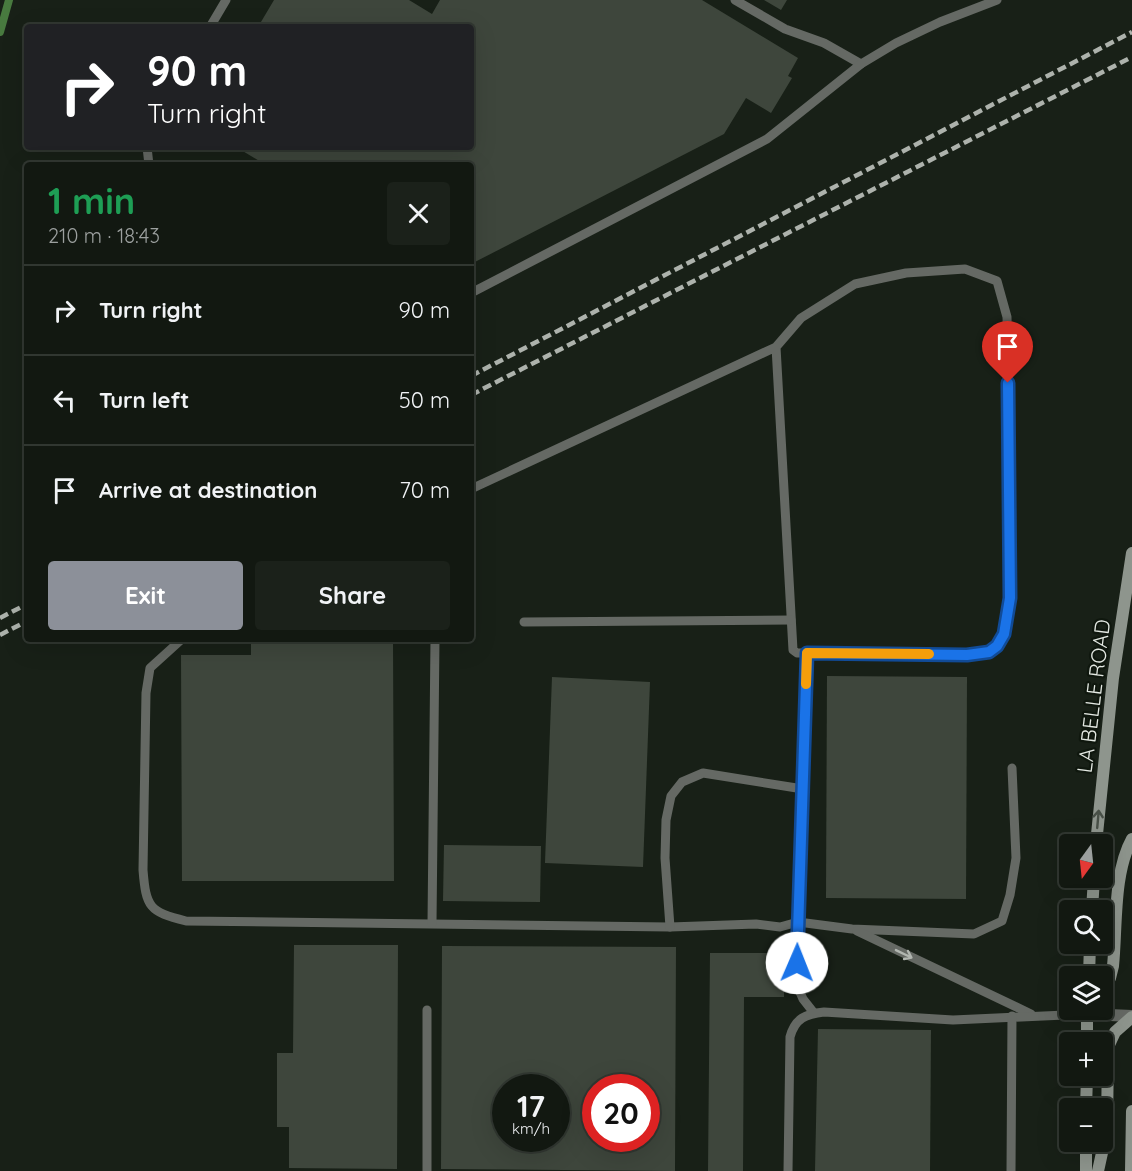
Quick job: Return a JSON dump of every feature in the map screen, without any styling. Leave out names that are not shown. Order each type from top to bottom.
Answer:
[{"type":"main road","name":"LA BELLE ROAD","points":[[1097,834],[1113,678],[1132,553]]},
{"type":"main road","points":[[1113,966],[1120,874],[1126,850],[1132,839]]},
{"type":"main road","points":[[1098,1171],[1107,1130],[1108,1047],[1115,1032],[1132,1016]]},
{"type":"main road","points":[[1131,1171],[1132,1111]]},
{"type":"main road","points":[[1086,1152],[1086,1171]]},
{"type":"street","points":[[1113,1014],[1132,1016]]},
{"type":"lane","points":[[212,24],[226,0]]},
{"type":"lane","points":[[735,0],[785,29],[824,43],[861,64]]},
{"type":"lane","points":[[474,291],[767,139],[861,64],[896,43],[997,0]]},
{"type":"lane","points":[[474,488],[776,347],[801,318],[855,284],[906,273],[965,269],[997,281],[1006,316],[1010,598],[1004,634],[997,646],[989,652],[967,655],[797,653],[793,650],[776,347]]},
{"type":"lane","points":[[524,622],[791,620]]},
{"type":"lane","points":[[179,642],[150,668],[146,693],[143,870],[146,898],[162,915],[186,921],[670,927],[756,924],[780,927],[798,922],[852,928],[974,934],[1002,921],[1010,895],[1016,858],[1012,768]]},
{"type":"lane","points":[[432,923],[435,642]]},
{"type":"lane","points":[[807,653],[796,983],[803,999],[814,1013]]},
{"type":"lane","points":[[670,927],[664,858],[666,820],[671,796],[682,782],[703,773],[803,789]]},
{"type":"lane","points":[[852,928],[1032,1015]]},
{"type":"lane","points":[[427,1010],[427,1171]]},
{"type":"lane","points":[[788,1171],[790,1036],[800,1018],[806,1014],[953,1020],[1059,1013]]},
{"type":"lane","points":[[1011,1171],[1012,1016]]},
{"type":"building","points":[[274,0],[409,0],[432,14],[440,0],[702,0],[798,58],[788,76],[792,78],[771,113],[746,98],[724,134],[474,262],[474,162],[261,162],[241,150],[474,150],[474,24],[260,24]]},
{"type":"building","points":[[764,0],[787,0],[781,10]]},
{"type":"building","points":[[251,642],[393,642],[394,881],[182,881],[181,655],[251,655]]},
{"type":"building","points":[[827,676],[967,677],[966,899],[826,898]]},
{"type":"building","points":[[552,677],[650,682],[643,867],[545,863]]},
{"type":"building","points":[[444,845],[541,846],[540,902],[443,901]]},
{"type":"building","points":[[294,945],[398,945],[397,1169],[289,1168],[289,1127],[277,1127],[277,1053],[293,1053]]},
{"type":"building","points":[[442,946],[676,947],[675,1171],[441,1169]]},
{"type":"building","points":[[710,953],[784,953],[784,997],[744,997],[743,1171],[708,1171]]},
{"type":"building","points":[[818,1029],[931,1030],[930,1171],[815,1171]]},
{"type":"waterway","points":[[0,32],[9,0]]},
{"type":"railway","points":[[474,374],[1132,32]]},
{"type":"railway","points":[[474,393],[1132,57]]},
{"type":"railway","points":[[0,618],[24,606]]},
{"type":"railway","points":[[0,635],[24,623]]},
{"type":"slow traffic","points":[[806,684],[807,653],[929,654]]},
{"type":"route","points":[[797,963],[807,653],[967,655],[989,652],[997,646],[1004,634],[1010,598],[1008,383]]}]
